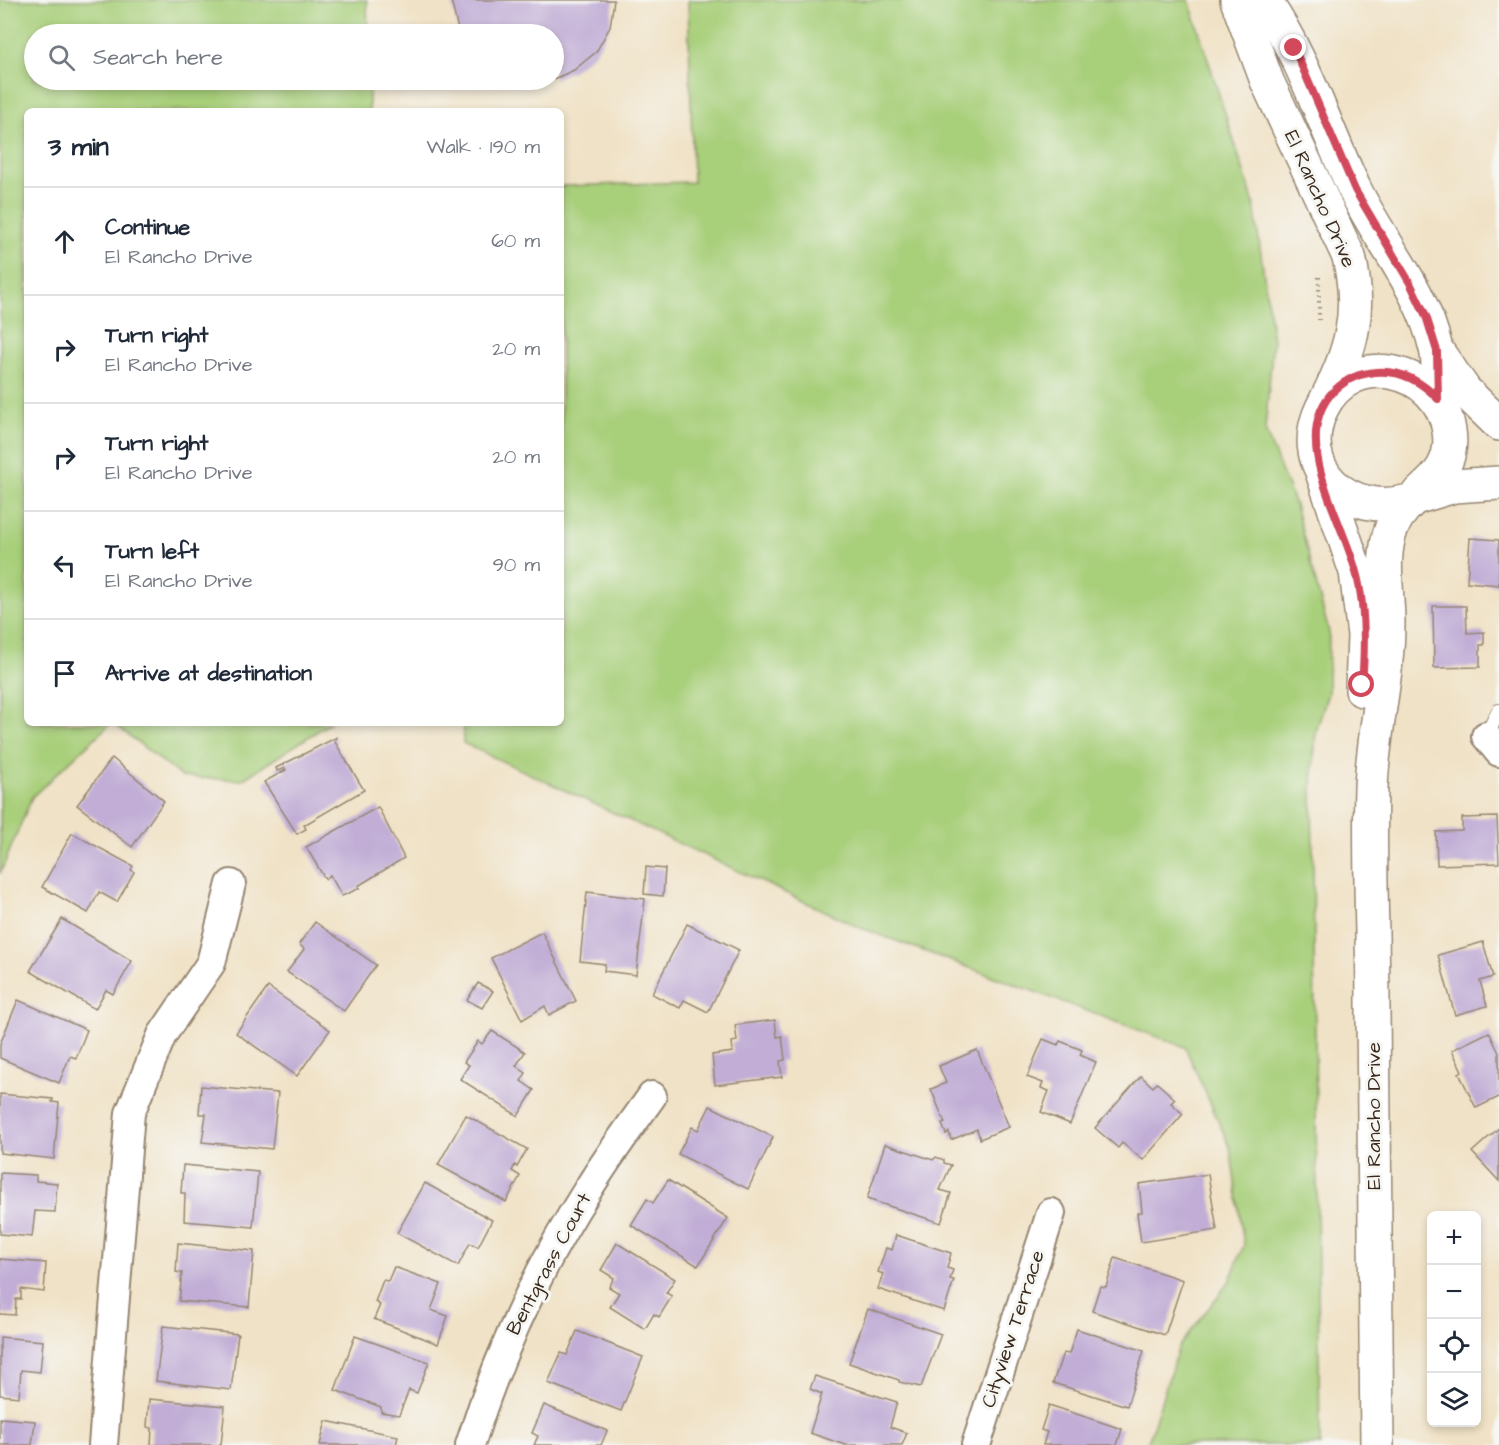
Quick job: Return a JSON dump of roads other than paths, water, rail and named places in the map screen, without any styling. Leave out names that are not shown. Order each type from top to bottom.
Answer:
[{"type":"main road","name":"El Rancho Drive","points":[[1237,0],[1267,81],[1349,257],[1354,278],[1356,300],[1352,334],[1339,374],[1318,417],[1314,434],[1315,451],[1356,572],[1362,603],[1364,660],[1361,731],[1371,787]]},
{"type":"main road","name":"El Rancho Drive","points":[[1264,0],[1306,74],[1339,155],[1370,218],[1422,307],[1437,351],[1441,406],[1449,429],[1450,445],[1447,460],[1440,474],[1413,499],[1392,528],[1385,555],[1388,641],[1371,787],[1377,1445]]},
{"type":"main road","points":[[1437,351],[1465,391],[1499,424]]},
{"type":"main road","name":"El Rancho Drive","points":[[1325,402],[1336,389],[1349,380],[1380,371],[1412,378],[1426,387],[1441,406]]},
{"type":"main road","points":[[1441,406],[1499,437]]},
{"type":"main road","name":"El Rancho Drive","points":[[1321,468],[1342,494],[1358,502],[1392,506],[1413,499]]},
{"type":"main road","points":[[1413,499],[1454,486],[1499,483]]},
{"type":"street","points":[[103,1445],[130,1113],[162,1035],[211,963],[231,884]]},
{"type":"street","name":"Bentgrass Court","points":[[470,1445],[502,1356],[541,1271],[587,1191],[652,1096]]},
{"type":"street","name":"Cityview Terrace","points":[[976,1445],[1051,1213]]},
{"type":"lane","points":[[1492,744],[1499,711]]}]
